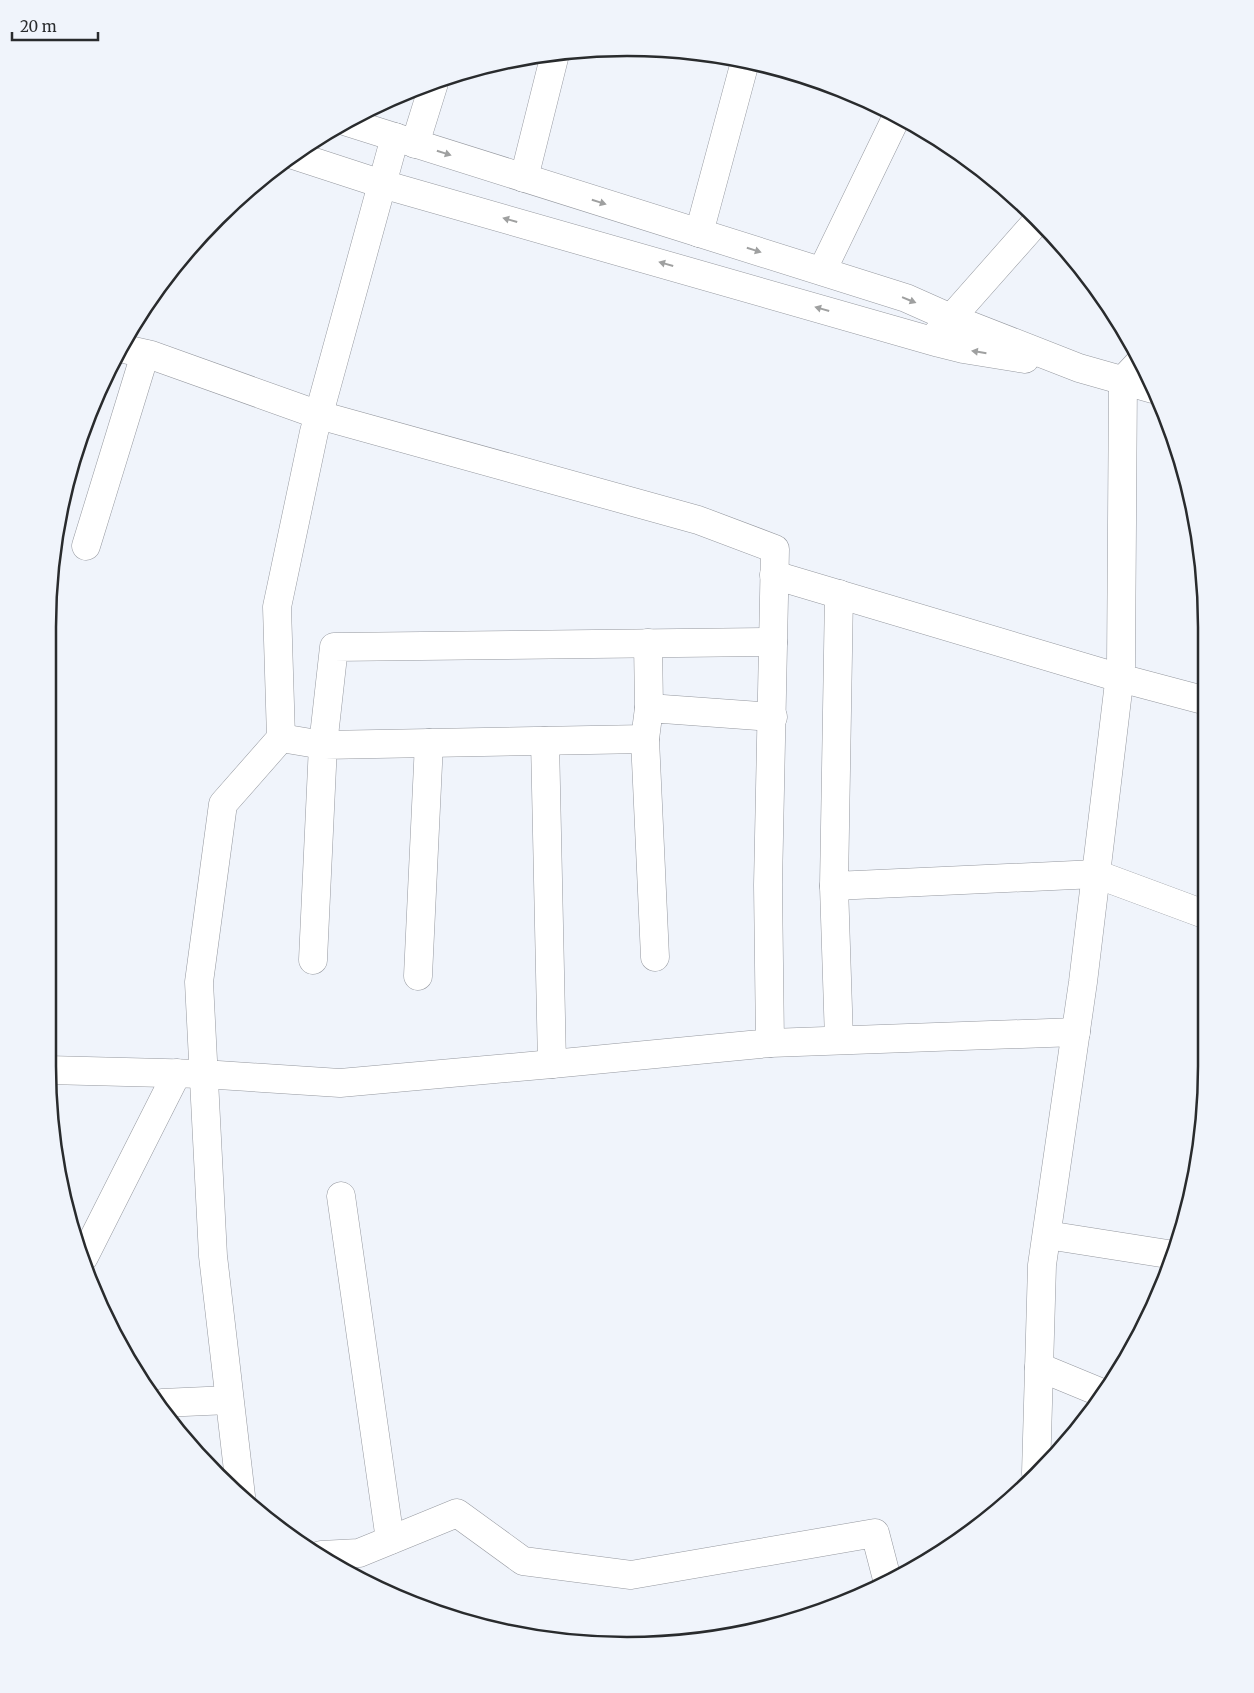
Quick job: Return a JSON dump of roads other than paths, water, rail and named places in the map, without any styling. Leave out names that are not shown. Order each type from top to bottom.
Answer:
[{"type":"street","points":[[524,178],[553,61]]},
{"type":"street","points":[[699,233],[743,68]]},
{"type":"street","points":[[239,1484],[190,1074],[199,982],[223,804],[281,738],[277,607],[314,432],[382,184],[430,92]]},
{"type":"street","points":[[822,272],[894,123]]},
{"type":"street","points":[[357,125],[906,298],[951,318],[1079,368]]},
{"type":"street","points":[[302,158],[382,184],[932,341],[963,349],[1079,368],[1130,372],[1141,380]]},
{"type":"street","points":[[932,341],[1033,225]]},
{"type":"street","points":[[86,546],[132,351],[319,415],[698,520],[775,549],[768,884],[770,1043]]},
{"type":"street","points":[[1036,1464],[1042,1265],[1076,1032],[1120,678],[1130,372]]},
{"type":"street","points":[[774,575],[1120,678],[1198,699]]},
{"type":"street","points":[[839,594],[834,886],[839,1040]]},
{"type":"street","points":[[313,960],[323,745],[334,647],[773,642]]},
{"type":"street","points":[[648,643],[649,708],[645,739],[655,957]]},
{"type":"street","points":[[649,708],[772,717]]},
{"type":"street","points":[[281,738],[323,745],[645,739]]},
{"type":"street","points":[[545,741],[552,1064]]},
{"type":"street","points":[[418,976],[429,743]]},
{"type":"street","points":[[834,886],[1096,874],[1198,912]]},
{"type":"street","points":[[56,1070],[190,1074],[340,1083],[770,1043],[1076,1032]]},
{"type":"street","points":[[88,1251],[190,1074]]},
{"type":"street","points":[[342,1196],[390,1540]]},
{"type":"street","points":[[1047,1235],[1165,1254]]},
{"type":"street","points":[[1039,1368],[1096,1391]]},
{"type":"street","points":[[167,1403],[230,1400]]},
{"type":"street","points":[[332,1554],[359,1552],[457,1513],[523,1561],[631,1575],[875,1533],[886,1574]]}]
